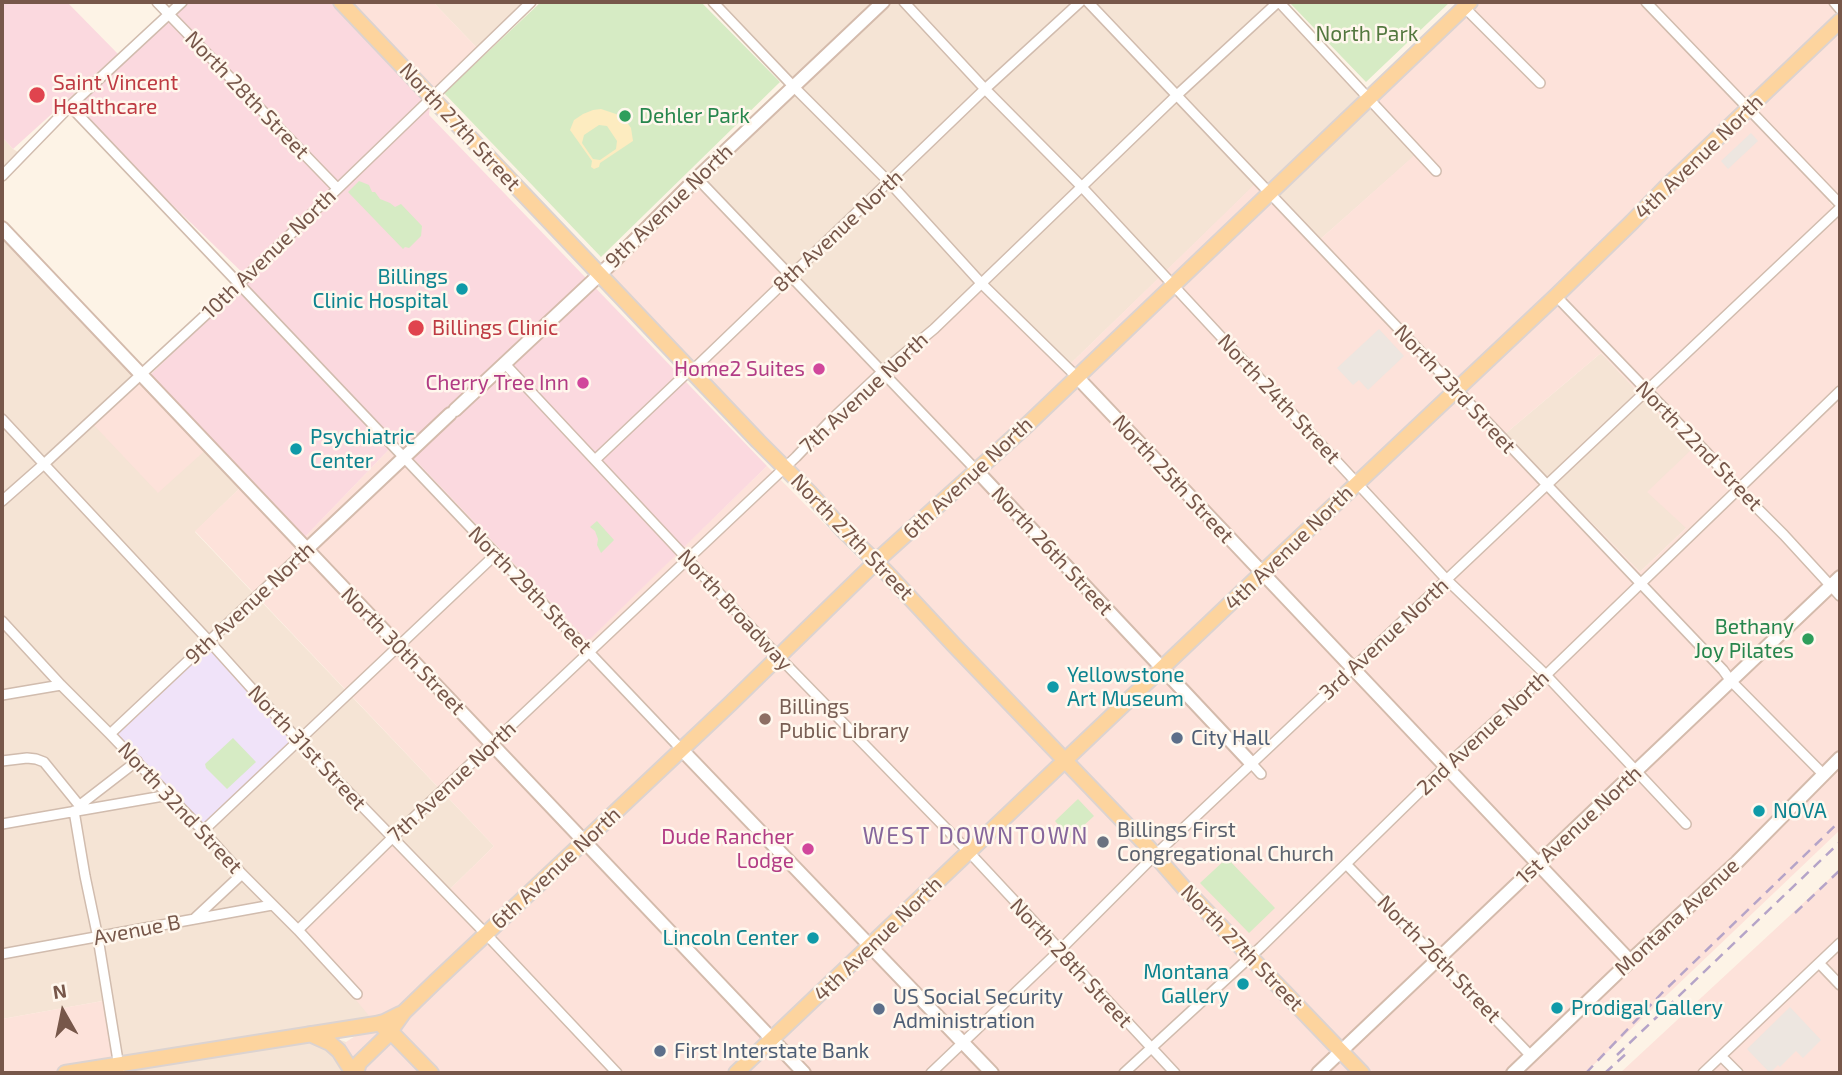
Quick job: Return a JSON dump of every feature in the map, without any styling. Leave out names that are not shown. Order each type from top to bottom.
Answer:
[{"type":"main road","name":"North 27th Street","points":[[341,2],[1362,1073]]},
{"type":"main road","name":"6th Avenue North","points":[[354,1073],[359,1063],[391,1032],[404,1012],[876,563],[1270,194],[1467,4]]},
{"type":"main road","name":"4th Avenue North","points":[[736,1073],[1556,296],[1840,21]]},
{"type":"main road","name":"6th Avenue North","points":[[65,1073],[120,1069],[376,1024],[404,1012]]},
{"type":"main road","points":[[376,1024],[391,1032],[431,1073]]},
{"type":"main road","points":[[309,1034],[330,1043],[340,1051],[354,1073]]},
{"type":"street","name":"North 28th Street","points":[[157,2],[337,188]]},
{"type":"street","points":[[2,176],[70,106],[182,2]]},
{"type":"street","name":"10th Avenue North","points":[[2,501],[239,284],[531,2]]},
{"type":"street","name":"North 25th Street","points":[[713,2],[890,183],[981,283],[1077,377],[1630,961]]},
{"type":"street","name":"9th Avenue North","points":[[110,734],[505,364],[883,2]]},
{"type":"street","name":"North 24th Street","points":[[904,2],[1081,186],[1447,580],[1546,676],[1686,824]]},
{"type":"street","name":"8th Avenue North","points":[[595,460],[1080,2]]},
{"type":"street","name":"North 23rd Street","points":[[1088,2],[1731,681],[1824,775]]},
{"type":"street","points":[[1279,2],[1436,171]]},
{"type":"street","name":"7th Avenue North","points":[[298,930],[785,467],[833,418],[934,328],[1177,95],[1279,2]]},
{"type":"street","points":[[1646,2],[1749,107],[1840,206]]},
{"type":"street","points":[[1834,2],[1840,9]]},
{"type":"street","points":[[1467,4],[1540,83]]},
{"type":"street","name":"North 29th Street","points":[[70,106],[992,1073]]},
{"type":"street","name":"North 26th Street","points":[[697,178],[1256,769]]},
{"type":"street","name":"3rd Avenue North","points":[[931,1073],[1155,855],[1256,769],[1353,668],[1840,206]]},
{"type":"street","name":"North 30th Street","points":[[2,228],[804,1073]]},
{"type":"street","name":"North 22nd Street","points":[[1556,296],[1840,596]]},
{"type":"street","name":"North Broadway","points":[[505,364],[779,657],[969,852]]},
{"type":"street","name":"2nd Avenue North","points":[[1124,1073],[1250,957],[1446,766],[1546,676],[1840,391]]},
{"type":"street","name":"North 31st Street","points":[[2,419],[299,741],[617,1073]]},
{"type":"street","points":[[203,831],[496,554]]},
{"type":"street","name":"1st Avenue North","points":[[1318,1073],[1840,577]]},
{"type":"street","name":"North 32nd Street","points":[[2,621],[358,994]]},
{"type":"street","points":[[2,695],[61,685]]},
{"type":"street","points":[[2,761],[27,758],[44,762],[79,809],[120,1069]]},
{"type":"street","name":"Montana Avenue","points":[[1513,1073],[1734,864],[1840,758]]},
{"type":"street","points":[[79,809],[136,761]]},
{"type":"street","points":[[2,824],[169,795]]},
{"type":"street","name":"North 28th Street","points":[[969,852],[1175,1073]]},
{"type":"street","name":"North 26th Street","points":[[1346,864],[1531,1055]]},
{"type":"street","points":[[194,920],[242,874]]},
{"type":"street","name":"Avenue B","points":[[2,954],[272,905]]},
{"type":"street","points":[[1703,1073],[1840,943]]},
{"type":"street","points":[[1819,963],[1840,985]]},
{"type":"street","points":[[1721,1056],[1738,1073]]},
{"type":"shaded area","name":"Saint Vincent Healthcare","points":[[2,2],[67,2],[118,54],[13,149],[2,137]]},
{"type":"shaded area","name":"Billings Clinic","points":[[182,2],[341,2],[431,96],[429,115],[767,466],[588,641],[397,441],[304,538],[149,376],[249,279],[70,106]]},
{"type":"shaded area","points":[[341,2],[433,2],[480,51],[431,96]]},
{"type":"shaded area","points":[[433,2],[531,2],[480,51]]},
{"type":"shaded area","points":[[712,2],[1276,2],[1419,152],[1316,243],[1258,182],[1063,371],[882,372],[697,178],[794,86]]},
{"type":"shaded area","points":[[1474,2],[1840,2],[1840,192],[1829,202],[1840,214],[1840,830],[1585,1073],[346,1073],[346,1042],[375,1023],[298,930],[392,838],[446,893],[494,846],[195,531],[244,484],[304,538],[397,441],[588,640],[767,466],[867,567],[876,563],[599,274],[697,178],[882,371],[981,283],[1063,371],[1258,181],[1316,243],[1418,152],[1370,97]],"holes":[[[1210,334],[1357,483],[1539,670],[1534,673]],[[1601,353],[1692,449],[1647,492],[1686,528],[1640,572],[1505,434]]]},
{"type":"shaded area","points":[[1751,133],[1758,141],[1728,169],[1721,161]]},
{"type":"shaded area","points":[[2,137],[23,155],[2,176]]},
{"type":"shaded area","points":[[2,228],[244,484],[195,532],[494,846],[446,893],[376,1024],[119,1064],[108,1000],[2,1019]]},
{"type":"shaded area","points":[[1379,329],[1404,356],[1368,390],[1359,380],[1353,385],[1337,368]]},
{"type":"shaded area","points":[[1601,353],[1692,449],[1686,528],[1640,572],[1505,434]]},
{"type":"shaded area","points":[[140,374],[209,447],[158,493],[90,421]]},
{"type":"shaded area","points":[[209,641],[299,741],[203,831],[110,734]]},
{"type":"shaded area","points":[[1840,869],[1840,1073],[1620,1073]]},
{"type":"shaded area","points":[[108,1000],[119,1064],[65,1073],[2,1073],[2,1019]]},
{"type":"shaded area","points":[[1790,1007],[1821,1040],[1803,1058],[1796,1051],[1770,1073],[1747,1049]]},
{"type":"shaded area","points":[[332,1037],[346,1042],[346,1073],[110,1073]]},
{"type":"green space","name":"Dehler Park","points":[[541,2],[701,2],[780,82],[601,257],[444,93]]},
{"type":"green space","name":"North Park","points":[[1289,2],[1450,2],[1366,82]]},
{"type":"green space","points":[[359,181],[369,185],[380,199],[395,207],[401,204],[422,226],[421,236],[409,248],[403,249],[348,192]]},
{"type":"green space","points":[[597,521],[614,540],[601,553],[595,531],[590,527]]},
{"type":"green space","points":[[233,738],[256,762],[227,789],[205,764]]},
{"type":"green space","points":[[1078,799],[1094,816],[1070,838],[1055,821]]},
{"type":"green space","points":[[1227,858],[1275,908],[1249,933],[1200,883]]},
{"type":"sand","points":[[601,109],[619,115],[631,128],[633,141],[594,169],[591,167],[592,161],[570,130],[574,120]],"holes":[[[599,125],[607,126],[617,141],[616,149],[600,160],[593,159],[582,143],[584,135]]]},
{"type":"railway","points":[[1586,1073],[1662,993],[1840,821]]},
{"type":"railway","points":[[1617,1055],[1840,842]]},
{"type":"railway","points":[[1795,913],[1840,870]]},
{"type":"railway","points":[[1605,1073],[1628,1052]]},
{"type":"place","name":"Saint Vincent Healthcare","points":[[37,95]]},
{"type":"place","name":"Dehler Park","points":[[625,116]]},
{"type":"place","name":"Billings Clinic Hospital","points":[[462,289]]},
{"type":"place","name":"Billings Clinic","points":[[416,328]]},
{"type":"place","name":"Home2 Suites","points":[[819,369]]},
{"type":"place","name":"Cherry Tree Inn","points":[[583,383]]},
{"type":"place","name":"Psychiatric Center","points":[[296,449]]},
{"type":"place","name":"Bethany Joy Pilates","points":[[1808,639]]},
{"type":"place","name":"Yellowstone Art Museum","points":[[1053,687]]},
{"type":"place","name":"Billings Public Library","points":[[765,719]]},
{"type":"place","name":"City Hall","points":[[1177,738]]},
{"type":"place","name":"NOVA","points":[[1759,811]]},
{"type":"place","name":"Billings First Congregational Church","points":[[1103,842]]},
{"type":"place","name":"Dude Rancher Lodge","points":[[808,849]]},
{"type":"place","name":"Lincoln Center","points":[[813,938]]},
{"type":"place","name":"Montana Gallery","points":[[1243,984]]},
{"type":"place","name":"Prodigal Gallery","points":[[1557,1008]]},
{"type":"place","name":"US Social Security Administration","points":[[879,1009]]},
{"type":"place","name":"First Interstate Bank","points":[[660,1051]]},
{"type":"district","name":"WEST DOWNTOWN","points":[[976,836]]}]
